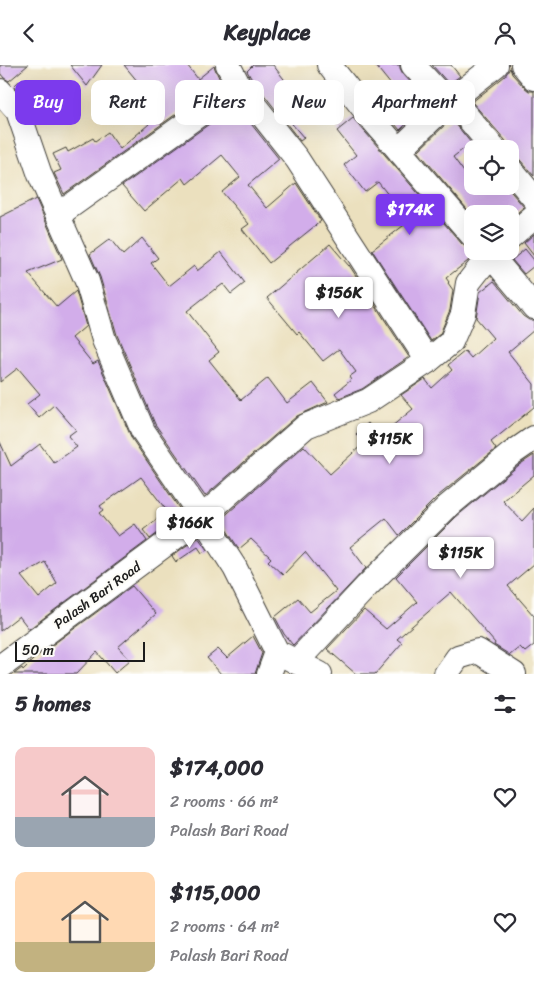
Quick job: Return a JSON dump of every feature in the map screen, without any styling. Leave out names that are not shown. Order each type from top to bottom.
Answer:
[{"type":"street","points":[[228,65],[236,80]]},
{"type":"street","points":[[330,65],[372,119],[464,226]]},
{"type":"street","points":[[413,65],[427,80]]},
{"type":"street","points":[[475,82],[496,65]]},
{"type":"street","points":[[523,65],[534,78]]},
{"type":"street","points":[[0,91],[18,111],[40,175],[87,281],[104,340],[143,431],[235,568],[287,657],[320,674]]},
{"type":"street","points":[[264,117],[297,159],[428,361]]},
{"type":"street","points":[[58,215],[184,125]]},
{"type":"street","points":[[398,150],[425,125]]},
{"type":"street","points":[[474,125],[486,140]]},
{"type":"street","points":[[519,180],[534,198]]},
{"type":"street","points":[[519,229],[534,216]]},
{"type":"street","name":"Palash Bari Road","points":[[0,667],[202,517],[306,426],[368,401],[428,361],[451,342],[463,314],[468,283],[484,260]]},
{"type":"street","points":[[496,260],[534,307]]},
{"type":"street","points":[[269,674],[367,586],[447,507],[534,437]]},
{"type":"street","points":[[446,674],[458,657],[478,651],[514,674]]},
{"type":"building","points":[[0,65],[28,65],[9,81],[0,73]]},
{"type":"building","points":[[70,65],[102,65],[87,86]]},
{"type":"building","points":[[124,65],[187,65],[198,79],[214,66],[220,80],[175,80],[175,115],[165,122],[165,80],[136,80]]},
{"type":"building","points":[[253,65],[273,65],[285,80],[274,80],[274,108],[264,95],[264,80],[253,80],[247,71]]},
{"type":"building","points":[[375,65],[400,65],[403,74],[409,80],[387,80]]},
{"type":"building","points":[[432,65],[451,65],[460,76],[454,80],[445,80]]},
{"type":"building","points":[[510,68],[512,74],[524,87],[529,91],[534,91],[534,176],[519,159],[519,140],[505,140],[475,105],[475,100],[505,76]]},
{"type":"building","points":[[353,118],[354,125],[359,125],[464,246],[464,260],[469,260],[446,278],[453,290],[450,310],[440,334],[431,341],[372,250],[408,222],[378,182],[365,192],[344,165],[356,155],[337,131]]},
{"type":"building","points":[[148,125],[161,125],[64,194],[54,173],[61,170],[53,154],[66,148],[68,152],[93,138],[95,141],[108,132],[120,149]]},
{"type":"building","points":[[208,125],[252,125],[279,159],[248,185],[267,208],[296,183],[321,221],[269,263],[242,229],[249,224],[222,192],[240,177],[222,155],[187,184],[183,178],[144,211],[122,186]]},
{"type":"building","points":[[288,125],[293,125],[304,138],[300,141]]},
{"type":"building","points":[[396,125],[405,125],[400,130]]},
{"type":"building","points":[[445,125],[457,125],[469,140],[464,140],[464,148],[453,157],[464,172],[464,195],[514,195],[524,207],[519,211],[519,205],[464,206],[418,151]]},
{"type":"building","points":[[36,199],[62,259],[28,273],[57,307],[76,291],[86,326],[72,338],[93,364],[98,361],[132,439],[183,514],[150,539],[143,530],[167,511],[141,477],[100,506],[103,510],[99,513],[118,536],[135,524],[147,541],[29,629],[19,616],[0,631],[0,442],[11,466],[40,444],[54,463],[77,447],[68,436],[76,430],[54,405],[39,418],[27,404],[40,394],[18,368],[0,382],[0,217]],"holes":[[[45,562],[57,583],[39,598],[21,576]]]},
{"type":"building","points":[[534,234],[534,256],[524,243]]},
{"type":"building","points":[[142,238],[158,258],[151,263],[169,286],[194,266],[197,271],[221,252],[245,283],[231,294],[223,284],[187,311],[219,352],[209,360],[241,400],[268,378],[287,403],[313,383],[328,402],[297,416],[205,496],[155,424],[117,335],[100,277],[90,254],[110,239],[123,255]]},
{"type":"building","points":[[330,244],[349,265],[409,357],[362,389],[339,398],[335,393],[351,380],[349,377],[356,372],[339,349],[323,361],[267,298]]},
{"type":"building","points":[[525,249],[534,260],[534,266],[524,274],[512,260],[519,260],[519,254]]},
{"type":"building","points":[[494,281],[523,316],[529,320],[534,320],[534,330],[508,352],[534,384],[534,407],[491,442],[496,449],[438,496],[399,535],[386,518],[350,547],[366,568],[293,645],[284,634],[275,617],[298,598],[310,612],[336,591],[305,552],[283,575],[268,561],[271,558],[251,539],[239,549],[220,520],[304,446],[330,474],[364,443],[356,434],[368,423],[380,436],[413,409],[401,395],[425,379],[432,388],[452,370],[448,365],[465,351],[471,358],[493,338],[476,318],[480,292]]},
{"type":"building","points":[[534,455],[534,475],[503,501],[522,521],[534,508],[534,564],[508,586],[534,616],[534,645],[525,652],[520,647],[510,655],[494,645],[495,643],[451,592],[397,639],[402,643],[375,674],[356,674],[327,649],[364,610],[386,629],[417,602],[396,577],[456,517],[519,465]]},
{"type":"building","points":[[198,537],[207,550],[202,553],[198,547],[176,562],[172,556]]},
{"type":"building","points":[[132,586],[156,614],[118,647],[130,660],[115,673],[97,652],[76,674],[14,674],[22,668],[23,670],[36,657]]},
{"type":"building","points":[[253,636],[262,653],[255,674],[221,674],[207,658],[218,649],[227,658]]}]
